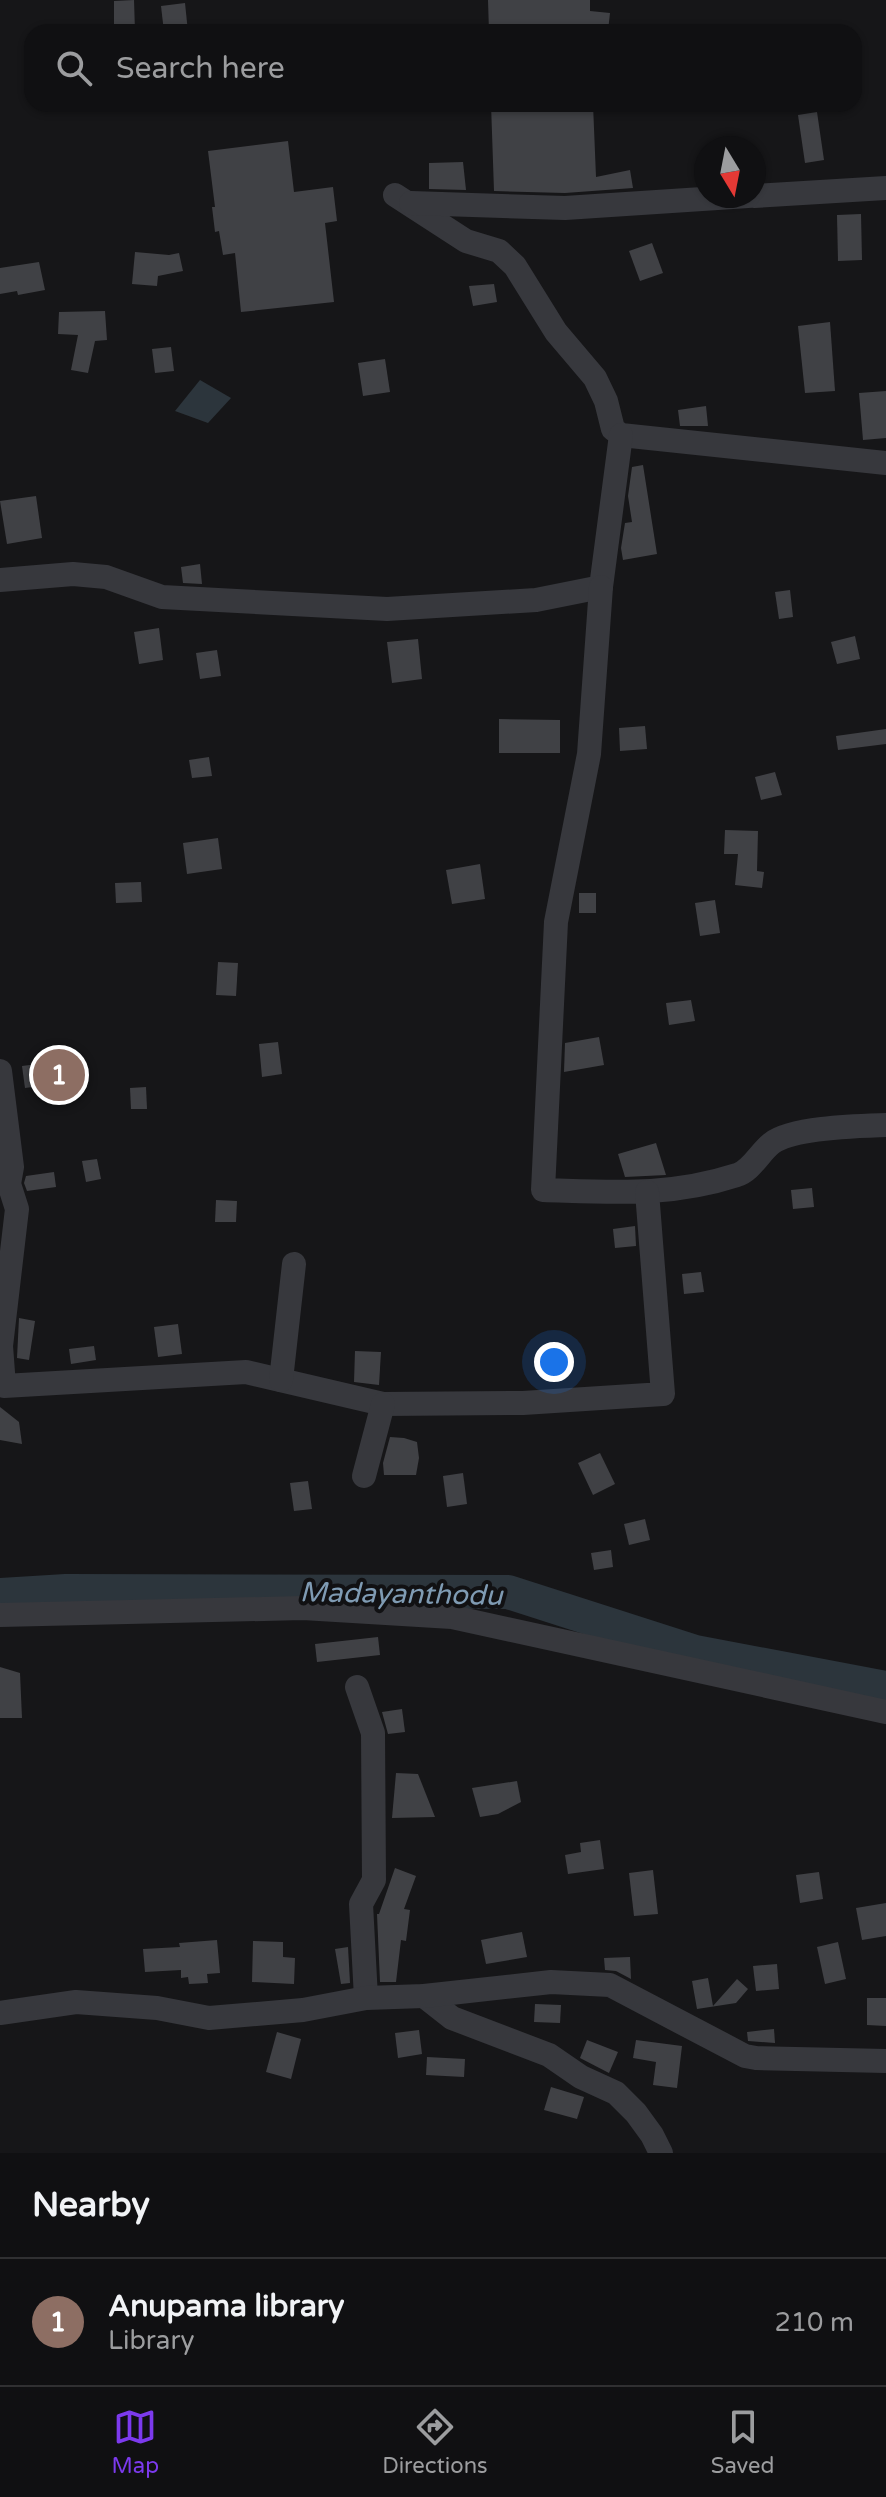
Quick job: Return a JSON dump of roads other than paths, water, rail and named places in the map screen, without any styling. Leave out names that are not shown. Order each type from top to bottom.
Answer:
[{"type":"street","points":[[766,195],[886,188]]},
{"type":"street","points":[[694,200],[565,208],[402,199],[466,241],[499,251],[515,266],[556,332],[595,378],[606,401],[613,429],[621,435],[886,463]]},
{"type":"street","points":[[621,435],[601,587],[589,754],[556,922],[543,1190],[647,1192],[684,1189],[741,1174],[774,1141],[819,1129],[886,1125]]},
{"type":"street","points":[[0,580],[73,574],[106,577],[162,597],[387,609],[536,600],[601,587]]},
{"type":"street","points":[[0,1071],[12,1167],[4,1186],[17,1209],[1,1346],[4,1386],[246,1372],[383,1404],[523,1403],[663,1394],[647,1192]]},
{"type":"street","points":[[281,1380],[294,1264]]},
{"type":"street","points":[[364,1476],[383,1404]]},
{"type":"street","points":[[0,1615],[303,1608],[452,1617],[886,1712]]},
{"type":"street","points":[[357,1687],[373,1733],[374,1880],[361,1904],[366,1998]]},
{"type":"street","points":[[0,2013],[76,2002],[157,2008],[209,2018],[303,2010],[366,1998],[424,1996],[551,1982],[610,1985],[745,2056],[886,2061]]},
{"type":"street","points":[[424,1996],[452,2018],[549,2055],[581,2077],[616,2093],[636,2113],[661,2153]]},
{"type":"waterway","name":"Madayanthodu","points":[[0,1595],[66,1591],[508,1592],[695,1652],[886,1688]]},
{"type":"place","name":"Anupama library","points":[[59,1075]]}]
